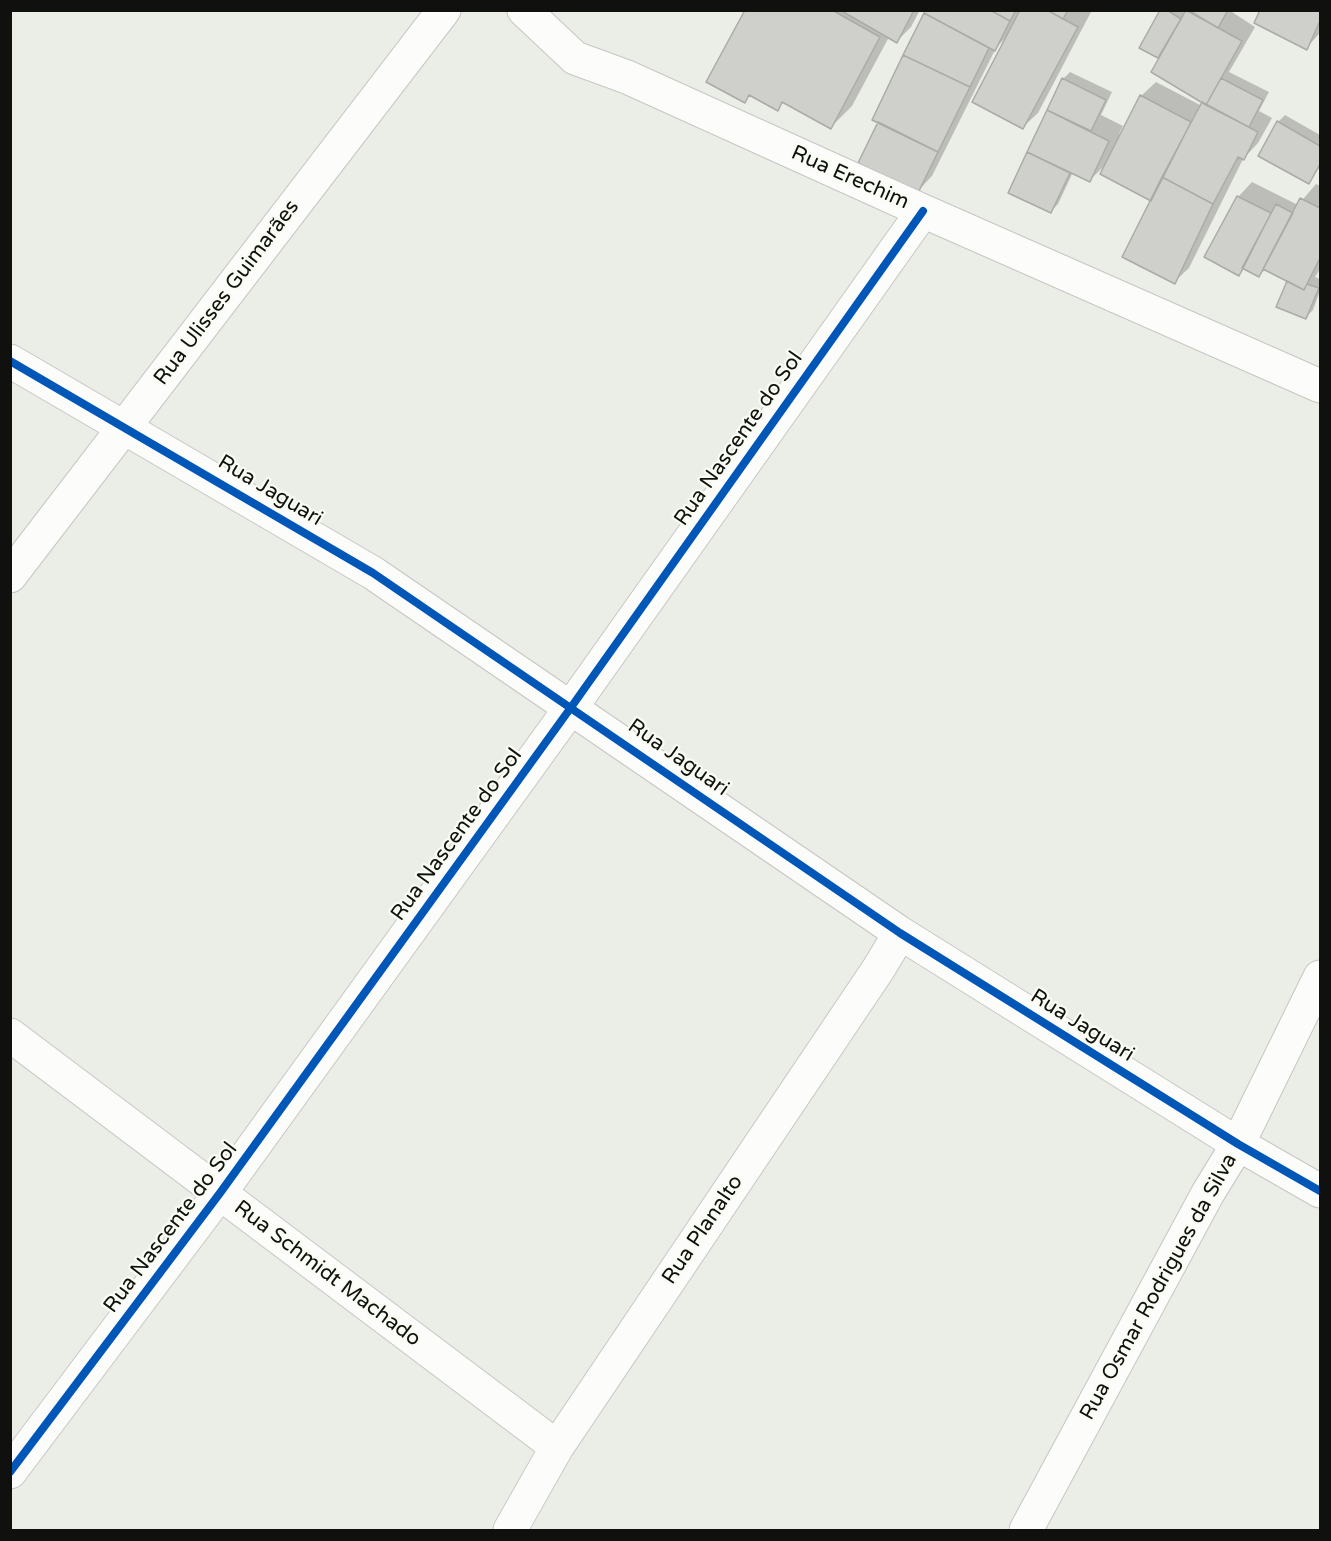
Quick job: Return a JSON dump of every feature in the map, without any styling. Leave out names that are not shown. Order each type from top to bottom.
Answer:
[{"type":"street","name":"Rua Ulisses Guimarães","points":[[10,576],[444,10]]},
{"type":"street","name":"Rua Erechim","points":[[524,10],[575,58],[627,77],[922,211],[1320,386]]},
{"type":"street","name":"Rua Nascente do Sol","points":[[10,1472],[220,1193],[572,706],[922,211]]},
{"type":"street","name":"Rua Jaguari","points":[[10,361],[125,426],[373,573],[572,706],[900,933],[1238,1144],[1320,1191]]},
{"type":"street","name":"Rua Planalto","points":[[510,1530],[557,1447],[879,968],[900,933]]},
{"type":"street","name":"Rua Osmar Rodrigues da Silva","points":[[1026,1530],[1208,1193],[1238,1144],[1320,977]]},
{"type":"street","name":"Rua Schmidt Machado","points":[[10,1035],[557,1447]]},
{"type":"building","points":[[745,10],[832,10],[880,37],[831,129],[782,102],[778,111],[749,95],[745,103],[706,82]]},
{"type":"building","points":[[840,10],[914,10],[897,43]]},
{"type":"building","points":[[925,10],[990,10],[1010,21],[995,51],[924,13]]},
{"type":"building","points":[[990,10],[1016,10],[1010,21]]},
{"type":"building","points":[[1020,10],[1047,10],[1078,27],[1023,129],[972,102]]},
{"type":"building","points":[[1047,10],[1068,10],[1063,19]]},
{"type":"building","points":[[1160,10],[1167,10],[1181,19],[1158,58],[1139,48]]},
{"type":"building","points":[[1186,10],[1242,41],[1206,105],[1151,72]]},
{"type":"building","points":[[1188,10],[1228,10],[1218,28]]},
{"type":"building","points":[[1260,10],[1320,10],[1320,21],[1307,50],[1254,23]]},
{"type":"building","points":[[924,13],[989,48],[970,87],[903,55]]},
{"type":"building","points":[[903,55],[970,87],[938,152],[872,120]]},
{"type":"building","points":[[1062,78],[1106,100],[1091,131],[1047,110]]},
{"type":"building","points":[[1221,78],[1263,100],[1249,127],[1206,105]]},
{"type":"building","points":[[1140,95],[1191,122],[1151,201],[1100,174]]},
{"type":"building","points":[[1202,102],[1258,132],[1244,160],[1238,157],[1213,204],[1162,177]]},
{"type":"building","points":[[1047,110],[1109,141],[1090,182],[1027,152]]},
{"type":"building","points":[[1277,121],[1320,146],[1320,164],[1309,184],[1258,156]]},
{"type":"building","points":[[878,122],[938,152],[918,193],[858,163]]},
{"type":"building","points":[[1027,152],[1070,173],[1051,213],[1008,193]]},
{"type":"building","points":[[1162,177],[1213,204],[1175,284],[1122,257]]},
{"type":"building","points":[[1237,196],[1271,213],[1239,276],[1204,257]]},
{"type":"building","points":[[1300,198],[1320,208],[1320,258],[1304,290],[1263,269]]},
{"type":"building","points":[[1276,204],[1293,213],[1259,277],[1242,268]]},
{"type":"building","points":[[1287,281],[1304,290],[1307,284],[1319,288],[1306,319],[1276,307]]},
{"type":"cycle path","points":[[10,1472],[220,1193],[572,706],[923,211]]},
{"type":"cycle path","points":[[10,361],[373,573],[900,933],[1238,1144],[1320,1191]]}]
